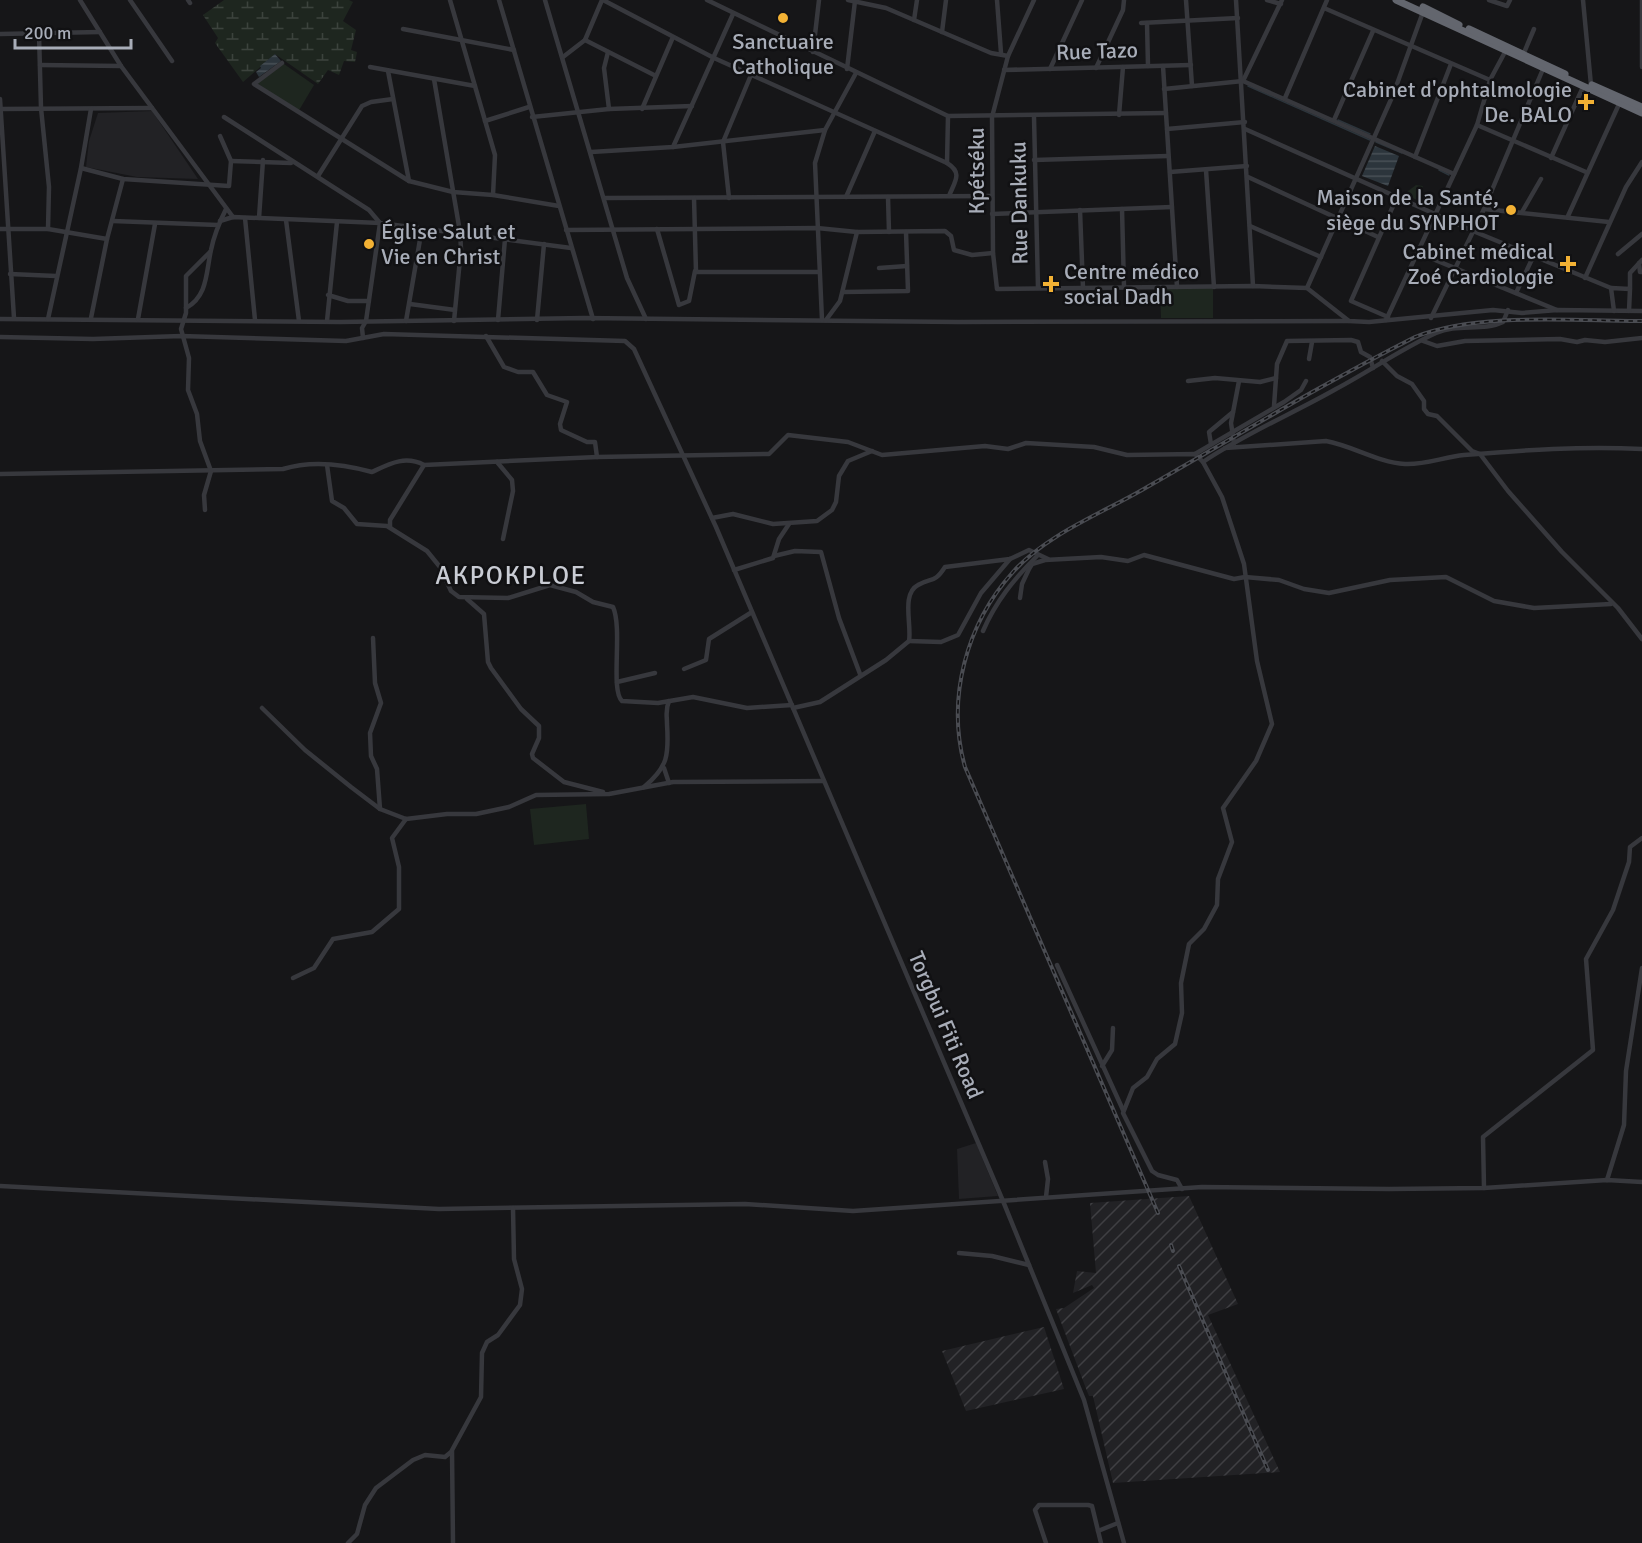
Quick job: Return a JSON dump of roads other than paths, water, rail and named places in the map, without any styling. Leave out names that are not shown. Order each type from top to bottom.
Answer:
[{"type":"highway","points":[[1396,0],[1424,10],[1523,55],[1642,112]]},
{"type":"highway","points":[[1407,0],[1505,52],[1642,107]]},
{"type":"street","points":[[80,0],[121,66],[233,217]]},
{"type":"street","points":[[130,0],[171,61]]},
{"type":"street","points":[[450,0],[496,161],[493,195]]},
{"type":"street","points":[[499,0],[593,319]]},
{"type":"street","points":[[545,0],[627,278],[646,319]]},
{"type":"street","points":[[563,57],[585,40],[602,0],[714,58],[956,168],[957,173],[949,196]]},
{"type":"street","points":[[707,0],[948,116],[1034,117],[1166,113]]},
{"type":"street","points":[[813,52],[819,0]]},
{"type":"street","points":[[848,0],[886,8],[991,53],[1008,56]]},
{"type":"street","points":[[886,8],[887,0]]},
{"type":"street","points":[[914,20],[917,0]]},
{"type":"street","points":[[942,32],[946,0]]},
{"type":"street","points":[[997,0],[1001,53]]},
{"type":"street","name":"Kpétséku","points":[[1034,0],[1008,56],[992,117],[992,214],[997,289],[1038,288]]},
{"type":"street","points":[[1050,69],[1082,0]]},
{"type":"street","points":[[1096,68],[1123,10],[1124,0]]},
{"type":"street","points":[[1186,0],[1192,86]]},
{"type":"street","points":[[1236,0],[1243,81],[1253,286]]},
{"type":"street","points":[[1243,81],[1281,2],[1267,0]]},
{"type":"street","points":[[1285,98],[1327,0]]},
{"type":"street","points":[[1489,0],[1507,6],[1510,0]]},
{"type":"street","points":[[1551,158],[1590,88],[1591,69],[1583,0]]},
{"type":"street","points":[[1642,0],[1642,67]]},
{"type":"street","points":[[847,69],[855,1]]},
{"type":"street","points":[[1324,8],[1372,31],[1490,80]]},
{"type":"street","points":[[1307,288],[1374,138],[1424,10]]},
{"type":"street","points":[[672,147],[733,14]]},
{"type":"street","points":[[1148,66],[1144,23],[1238,18]]},
{"type":"street","points":[[403,29],[514,50]]},
{"type":"street","points":[[1523,55],[1534,29]]},
{"type":"street","points":[[1334,120],[1372,31]]},
{"type":"street","points":[[0,34],[100,32]]},
{"type":"street","points":[[39,34],[41,108],[49,187],[48,229]]},
{"type":"street","points":[[642,110],[673,37]]},
{"type":"street","points":[[585,40],[656,76]]},
{"type":"street","points":[[465,54],[475,43]]},
{"type":"street","points":[[608,52],[604,68],[609,109]]},
{"type":"street","points":[[1387,319],[1477,125],[1490,80],[1505,52]]},
{"type":"street","points":[[282,63],[254,84],[409,181],[453,192],[493,195],[559,206]]},
{"type":"street","points":[[40,64],[121,66]]},
{"type":"street","points":[[1415,157],[1451,64]]},
{"type":"street","name":"Rue Tazo","points":[[1004,70],[1191,65]]},
{"type":"street","points":[[1163,66],[1177,287]]},
{"type":"street","points":[[1119,115],[1123,67]]},
{"type":"street","points":[[370,68],[475,86]]},
{"type":"street","points":[[1431,318],[1453,268],[1484,209],[1543,69]]},
{"type":"street","points":[[388,71],[409,181]]},
{"type":"street","points":[[824,320],[819,272],[815,162],[825,130],[856,73]]},
{"type":"street","points":[[729,198],[723,142],[751,75]]},
{"type":"street","points":[[434,79],[460,232],[461,249],[454,321]]},
{"type":"street","points":[[1164,89],[1243,81],[1454,174]]},
{"type":"street","points":[[0,99],[14,318]]},
{"type":"street","points":[[318,176],[362,106],[371,102],[393,99]]},
{"type":"street","points":[[1568,216],[1586,172],[1620,102]]},
{"type":"street","points":[[532,117],[609,109],[642,110],[692,106]]},
{"type":"street","points":[[485,121],[529,107]]},
{"type":"street","points":[[0,110],[152,108]]},
{"type":"street","points":[[48,319],[81,168],[91,109]]},
{"type":"street","points":[[947,163],[948,116]]},
{"type":"street","points":[[224,117],[369,210],[380,224],[366,321],[362,328],[363,338]]},
{"type":"street","name":"Rue Dankuku","points":[[1034,117],[1038,288]]},
{"type":"street","points":[[1167,129],[1245,122]]},
{"type":"street","points":[[1477,125],[1586,172]]},
{"type":"street","points":[[1245,129],[1473,231],[1585,278],[1611,288],[1630,289]]},
{"type":"street","points":[[591,153],[723,142],[825,130]]},
{"type":"street","points":[[846,197],[875,131]]},
{"type":"street","points":[[81,168],[123,179],[229,186],[231,161],[220,136]]},
{"type":"street","points":[[1034,160],[1168,156]]},
{"type":"street","points":[[231,161],[263,160],[294,164]]},
{"type":"street","points":[[259,218],[263,160]]},
{"type":"street","points":[[1585,278],[1626,187],[1642,162]]},
{"type":"street","points":[[1170,172],[1247,166]]},
{"type":"street","points":[[1206,170],[1214,286]]},
{"type":"street","points":[[1248,177],[1378,237]]},
{"type":"street","points":[[91,318],[107,239],[123,179]]},
{"type":"street","points":[[1522,212],[1541,179]]},
{"type":"street","points":[[605,198],[992,196]]},
{"type":"street","points":[[888,197],[889,232]]},
{"type":"street","points":[[1387,319],[1351,301],[1397,197]]},
{"type":"street","points":[[657,228],[679,304],[689,301],[695,271],[694,198]]},
{"type":"street","points":[[992,214],[1172,207]]},
{"type":"street","points":[[186,308],[196,303],[201,294],[206,281],[210,252],[226,209]]},
{"type":"street","points":[[1122,209],[1124,288]]},
{"type":"street","points":[[1484,209],[1609,222]]},
{"type":"street","points":[[1080,210],[1083,288]]},
{"type":"street","points":[[113,221],[155,224],[219,223],[233,217],[380,224],[460,232],[571,248]]},
{"type":"street","points":[[245,218],[255,320]]},
{"type":"street","points":[[286,220],[299,321]]},
{"type":"street","points":[[327,321],[337,222]]},
{"type":"street","points":[[138,319],[155,224]]},
{"type":"street","points":[[1250,226],[1321,257]]},
{"type":"street","points":[[406,321],[422,228]]},
{"type":"street","points":[[566,230],[817,228],[857,232],[945,231],[951,236],[954,250],[972,255],[993,253]]},
{"type":"street","points":[[0,229],[48,229],[107,239]]},
{"type":"street","points":[[824,320],[839,305],[844,292],[857,232]]},
{"type":"street","points":[[844,292],[908,291],[906,232]]},
{"type":"street","points":[[1618,254],[1642,234]]},
{"type":"street","points":[[498,320],[506,239]]},
{"type":"street","points":[[537,321],[544,244]]},
{"type":"street","points":[[205,510],[204,495],[211,471],[200,441],[197,414],[189,390],[189,358],[182,336],[186,308],[186,276],[210,252]]},
{"type":"street","points":[[1418,253],[1557,310]]},
{"type":"street","points":[[1516,293],[1534,255]]},
{"type":"street","points":[[1640,261],[1642,272]]},
{"type":"street","points":[[1629,311],[1630,273],[1640,261]]},
{"type":"street","points":[[879,268],[907,266]]},
{"type":"street","points":[[695,271],[819,272]]},
{"type":"street","points":[[10,274],[56,276]]},
{"type":"street","points":[[1038,288],[1214,286],[1307,288],[1350,321]]},
{"type":"street","points":[[1611,288],[1614,311]]},
{"type":"street","points":[[328,295],[348,302],[369,301]]},
{"type":"street","points":[[410,304],[455,310]]},
{"type":"street","points":[[1203,462],[1423,341],[1448,329],[1497,325],[1503,322],[1508,310]]},
{"type":"street","points":[[0,319],[1350,321],[1431,318],[1470,312],[1508,310],[1522,313],[1557,310],[1642,311]]},
{"type":"street","name":"Torgbui Fiti Road","points":[[0,337],[93,339],[182,336],[346,341],[384,334],[625,341],[642,360],[645,374],[716,527],[1003,1201],[1084,1400],[1124,1543]]},
{"type":"street","points":[[486,336],[504,367],[519,372],[533,372],[547,395],[567,402],[559,426],[561,430],[587,442],[595,442],[597,457]]},
{"type":"street","points":[[1423,341],[1437,346],[1465,341],[1560,339],[1577,342],[1585,340],[1605,342],[1642,338]]},
{"type":"street","points":[[1274,406],[1276,364],[1284,343],[1287,341],[1351,340],[1358,342],[1361,352],[1371,360],[1373,368]]},
{"type":"street","points":[[1309,359],[1312,342]]},
{"type":"street","points":[[1383,361],[1397,376],[1412,384],[1424,401],[1424,409],[1428,414],[1437,416],[1472,451],[1480,454],[1508,491],[1611,604],[1618,608],[1642,639]]},
{"type":"street","points":[[1188,381],[1215,378],[1260,382],[1276,378]]},
{"type":"street","points":[[1234,443],[1233,412],[1239,381]]},
{"type":"street","points":[[0,474],[283,469],[304,462],[355,467],[372,472],[394,461],[415,460],[424,465],[597,457],[768,454],[788,435],[848,441],[882,455],[985,446],[1008,449],[1026,444],[1094,447],[1126,456],[1195,454],[1294,395],[1306,381]]},
{"type":"street","points":[[1210,444],[1209,432],[1233,412]]},
{"type":"street","points":[[1225,448],[1326,441],[1342,444],[1375,458],[1408,464],[1480,454],[1587,446],[1642,449]]},
{"type":"street","points":[[711,518],[732,514],[773,524],[809,523],[825,516],[836,502],[842,469],[853,458],[872,451]]},
{"type":"street","points":[[1123,1111],[1133,1088],[1147,1077],[1157,1059],[1175,1044],[1182,1013],[1180,983],[1189,944],[1204,929],[1217,905],[1218,879],[1232,842],[1222,808],[1256,761],[1272,724],[1257,661],[1244,564],[1222,497],[1203,462],[1195,454]]},
{"type":"street","points":[[497,462],[512,480],[513,491],[503,539]]},
{"type":"street","points":[[327,465],[332,501],[344,508],[357,524],[390,527],[427,551],[440,567],[451,591],[484,614],[488,662],[521,709],[539,726],[540,732],[532,754],[533,758],[564,782],[609,794]]},
{"type":"street","points":[[390,527],[390,520],[424,465]]},
{"type":"street","points":[[774,556],[778,539],[789,524]]},
{"type":"street","points":[[909,641],[910,595],[917,585],[932,581],[945,567],[1010,559],[1029,550],[1051,560]]},
{"type":"street","points":[[734,570],[795,551],[820,552],[839,618],[860,674]]},
{"type":"street","points":[[1020,598],[1022,584],[1032,564],[1092,557],[1128,561],[1144,555],[1234,579],[1245,577],[1279,580],[1304,590],[1329,593],[1340,593],[1390,580],[1446,577],[1494,601],[1534,608],[1611,604]]},
{"type":"street","points":[[983,631],[1002,596],[1022,570],[1038,556]]},
{"type":"street","points":[[464,598],[508,598],[550,585],[576,592],[593,602],[609,604],[613,607],[616,618],[619,648],[616,670],[617,693],[622,701],[658,703],[693,697],[747,708],[792,706],[820,702],[860,674],[886,660],[909,641],[941,642],[957,635],[981,593],[1010,559]]},
{"type":"street","points":[[684,669],[706,660],[709,639],[752,612]]},
{"type":"street","points":[[373,638],[375,683],[381,703],[370,728],[370,743],[376,769],[380,809]]},
{"type":"street","points":[[618,682],[655,673]]},
{"type":"street","points":[[644,787],[664,768],[668,757],[666,710],[669,701]]},
{"type":"street","points":[[658,703],[666,710]]},
{"type":"street","points":[[262,708],[305,750],[380,809],[406,819],[447,814],[476,814],[509,807],[536,795],[609,794],[669,783],[824,780]]},
{"type":"street","points":[[664,768],[669,783]]},
{"type":"street","points":[[293,978],[314,968],[333,939],[372,932],[399,909],[399,867],[392,838],[406,819]]},
{"type":"street","points":[[1484,1188],[1483,1137],[1593,1050],[1586,959],[1613,910],[1629,862],[1630,847],[1642,838]]},
{"type":"street","points":[[1057,965],[1152,1171],[1177,1180],[1182,1189]]},
{"type":"street","points":[[1607,1180],[1624,1125],[1626,1071],[1642,968]]},
{"type":"street","points":[[1102,1066],[1112,1050],[1113,1028]]},
{"type":"street","points":[[1045,1162],[1048,1179],[1046,1197]]},
{"type":"street","points":[[0,1186],[439,1209],[745,1204],[853,1211],[1046,1197],[1263,1186],[1389,1190],[1484,1188],[1607,1180],[1642,1182]]},
{"type":"street","points":[[348,1543],[357,1534],[365,1505],[376,1488],[412,1460],[425,1455],[445,1456],[452,1449],[480,1397],[482,1353],[487,1342],[498,1335],[520,1305],[522,1289],[514,1259],[513,1208]]},
{"type":"street","points":[[960,1253],[992,1256],[1029,1265]]},
{"type":"street","points":[[452,1449],[453,1543]]},
{"type":"street","points":[[1046,1543],[1035,1510],[1038,1505],[1092,1506],[1101,1543]]},
{"type":"street","points":[[1098,1531],[1118,1523]]},
{"type":"waterway","points":[[1248,86],[1370,140]]},
{"type":"waterway","points":[[1338,120],[1370,134]]},
{"type":"waterway","points":[[1376,142],[1402,153]]},
{"type":"waterway","points":[[1439,170],[1449,175]]},
{"type":"railway","points":[[1158,1213],[965,767],[960,741],[959,689],[972,639],[983,615],[1013,572],[1026,559],[1057,536],[1312,392],[1415,337],[1440,329],[1497,321],[1557,319],[1642,321]]},
{"type":"railway","points":[[1171,1245],[1173,1251]]},
{"type":"railway","points":[[1179,1266],[1268,1470]]},
{"type":"place","name":"Sanctuaire Catholique","points":[[783,18]]},
{"type":"place","name":"Cabinet d'ophtalmologie De. BALO","points":[[1586,102]]},
{"type":"place","name":"Maison de la Santé, siège du SYNPHOT","points":[[1511,210]]},
{"type":"place","name":"Église Salut et Vie en Christ","points":[[369,244]]},
{"type":"place","name":"Cabinet médical Zoé Cardiologie","points":[[1568,264]]},
{"type":"place","name":"Centre médico social Dadh","points":[[1051,284]]},
{"type":"district","name":"AKPOKPLOE","points":[[511,576]]}]
